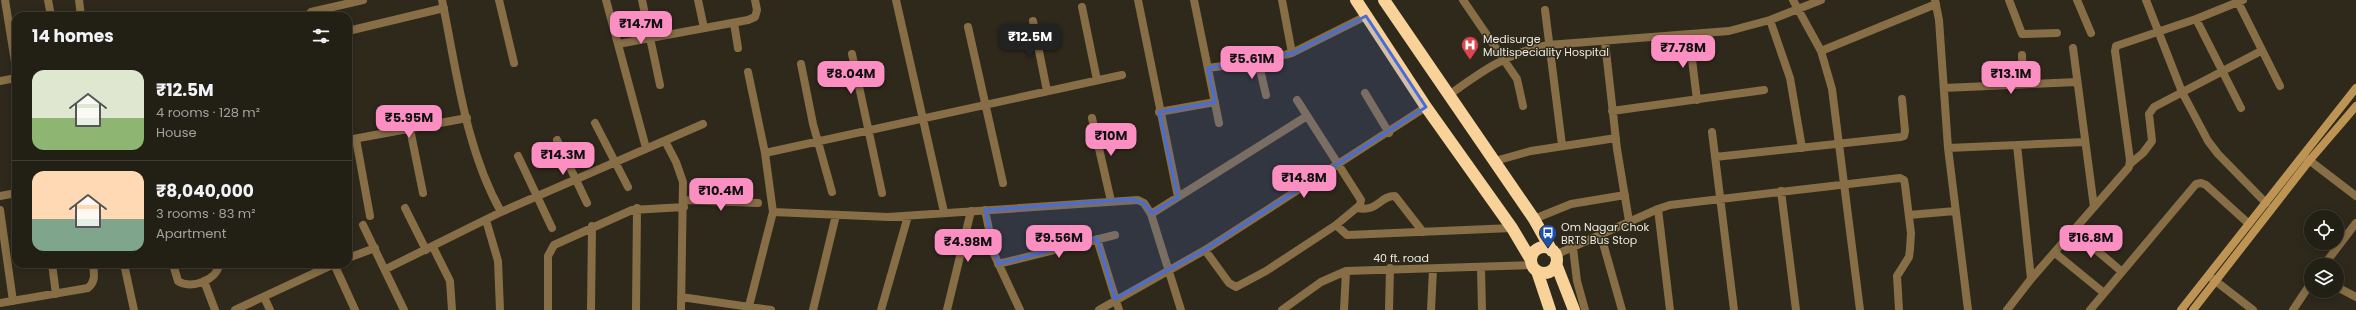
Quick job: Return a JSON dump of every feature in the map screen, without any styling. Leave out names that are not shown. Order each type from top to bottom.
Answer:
[{"type":"highway","points":[[1356,0],[1426,107],[1512,228],[1533,266],[1550,310]]},
{"type":"highway","points":[[1384,0],[1534,219],[1554,257],[1574,310]]},
{"type":"highway","points":[[1533,266],[1532,256],[1538,249],[1543,248],[1554,257]]},
{"type":"highway","points":[[1533,266],[1546,273],[1554,257]]},
{"type":"main road","points":[[2181,310],[2212,279],[2306,158],[2356,88]]},
{"type":"main road","points":[[2193,310],[2249,224],[2306,158],[2356,106]]},
{"type":"street","points":[[6,0],[12,41]]},
{"type":"street","points":[[48,0],[50,12]]},
{"type":"street","points":[[79,0],[80,12]]},
{"type":"street","points":[[312,12],[363,0]]},
{"type":"street","points":[[499,0],[514,63]]},
{"type":"street","points":[[606,0],[646,148]]},
{"type":"street","points":[[642,0],[660,85]]},
{"type":"street","points":[[698,0],[704,28]]},
{"type":"street","points":[[618,44],[734,23],[755,17],[757,10],[755,0]]},
{"type":"street","points":[[896,0],[944,212]]},
{"type":"street","points":[[1138,0],[1159,112],[1178,197]]},
{"type":"street","points":[[1194,0],[1219,123]]},
{"type":"street","points":[[1282,0],[1292,52]]},
{"type":"street","points":[[1463,0],[1504,58],[1516,79],[1523,106]]},
{"type":"street","points":[[1793,0],[1796,9],[1821,51],[1832,89],[1860,310]]},
{"type":"street","points":[[1449,95],[1504,58],[1529,49],[1548,45],[1729,32],[1770,20],[1821,0]]},
{"type":"street","points":[[2009,0],[2022,34],[2057,33]]},
{"type":"street","points":[[2077,0],[2091,33]]},
{"type":"street","points":[[2146,0],[2157,32],[2182,92],[2212,147],[2266,203]]},
{"type":"street","points":[[2220,0],[2224,8]]},
{"type":"street","points":[[2130,164],[2115,48],[2196,19],[2240,1],[2261,51],[2280,86]]},
{"type":"street","points":[[1821,51],[1936,2],[1948,148],[1968,310]]},
{"type":"street","points":[[352,30],[443,4],[466,118],[481,173],[501,212]]},
{"type":"street","points":[[1082,7],[1097,80]]},
{"type":"street","points":[[1545,10],[1548,45],[1562,145]]},
{"type":"street","points":[[1208,68],[1258,61],[1292,52],[1366,16]]},
{"type":"street","points":[[2196,19],[2241,108]]},
{"type":"street","points":[[1770,20],[1790,78],[1802,148]]},
{"type":"street","points":[[1033,21],[1047,91]]},
{"type":"street","points":[[734,23],[738,48]]},
{"type":"street","points":[[968,27],[1003,183]]},
{"type":"street","points":[[1689,35],[1697,100]]},
{"type":"street","points":[[1605,42],[1612,111],[1629,221]]},
{"type":"street","points":[[2073,48],[2094,207]]},
{"type":"street","points":[[2007,310],[2031,279],[2114,186],[2130,164],[2143,153],[2152,141],[2150,111],[2182,92],[2261,51]]},
{"type":"street","points":[[852,54],[870,130],[882,193]]},
{"type":"street","points":[[2022,55],[2022,84]]},
{"type":"street","points":[[1258,61],[1266,95]]},
{"type":"street","points":[[801,64],[818,142],[832,192]]},
{"type":"street","points":[[748,72],[765,153],[773,212],[749,308]]},
{"type":"street","points":[[765,153],[922,117],[986,105],[1122,75]]},
{"type":"street","points":[[0,81],[12,79]]},
{"type":"street","points":[[1944,88],[2077,82]]},
{"type":"street","points":[[1612,111],[1764,90]]},
{"type":"street","points":[[1365,93],[1389,132]]},
{"type":"street","points":[[1715,157],[1904,136],[1902,98]]},
{"type":"street","points":[[1206,250],[1228,283],[1236,287],[1266,271],[1336,224],[1357,208],[1361,200],[1297,100]]},
{"type":"street","points":[[1159,112],[1215,102]]},
{"type":"street","points":[[1099,310],[1116,299],[1206,250],[1426,107]]},
{"type":"street","points":[[1150,214],[1307,116]]},
{"type":"street","points":[[370,216],[352,139],[466,118]]},
{"type":"street","points":[[1092,118],[1111,201]]},
{"type":"street","points":[[595,123],[628,187]]},
{"type":"street","points":[[386,269],[501,212],[614,161],[703,124]]},
{"type":"street","points":[[410,129],[423,193]]},
{"type":"street","points":[[1712,132],[1734,310]]},
{"type":"street","points":[[1495,161],[1531,151],[1562,145],[1616,138]]},
{"type":"street","points":[[557,140],[586,203]]},
{"type":"street","points":[[665,141],[680,171],[684,204],[681,310]]},
{"type":"street","points":[[1948,148],[2085,142]]},
{"type":"street","points":[[2017,145],[2031,279]]},
{"type":"street","points":[[518,156],[552,228]]},
{"type":"street","points":[[2306,158],[2356,196]]},
{"type":"street","points":[[1554,257],[1601,236],[1629,221],[1658,209],[1720,198],[1900,178],[1904,180],[1905,185],[1911,233],[1909,257],[1897,276],[1899,310]]},
{"type":"street","points":[[2090,310],[2121,271],[2196,184],[2201,183],[2206,185],[2249,224]]},
{"type":"street","points":[[1781,191],[1796,310]]},
{"type":"street","points":[[0,196],[12,194]]},
{"type":"street","points":[[1357,208],[1371,209],[1391,196],[1395,196],[1423,232]]},
{"type":"street","points":[[1534,219],[1571,204],[1625,196]]},
{"type":"street","points":[[773,212],[908,216],[944,212],[1138,200],[1144,203],[1150,214],[1181,310]]},
{"type":"street","points":[[548,310],[549,251],[554,245],[592,226],[637,208],[684,204],[758,203]]},
{"type":"street","points":[[405,208],[450,281],[452,310]]},
{"type":"street","points":[[636,310],[637,208]]},
{"type":"street","points":[[1658,209],[1670,310]]},
{"type":"street","points":[[0,210],[13,301]]},
{"type":"street","points":[[985,210],[998,264],[1020,310]]},
{"type":"street","points":[[947,310],[971,211]]},
{"type":"street","points":[[1909,215],[1955,211]]},
{"type":"street","points":[[813,310],[836,215]]},
{"type":"street","points":[[881,310],[908,216]]},
{"type":"street","points":[[486,220],[498,261],[500,310]]},
{"type":"street","points":[[2329,258],[2356,223]]},
{"type":"street","points":[[364,224],[404,310]]},
{"type":"street","points":[[1336,224],[1347,235],[1512,228]]},
{"type":"street","points":[[591,310],[592,226]]},
{"type":"street","points":[[2074,231],[2121,271]]},
{"type":"street","points":[[998,264],[1115,235]]},
{"type":"street","points":[[1601,236],[1622,310]]},
{"type":"street","points":[[1097,239],[1119,310]]},
{"type":"street","points":[[352,257],[375,248]]},
{"type":"street","points":[[1573,248],[1577,281],[1585,310]]},
{"type":"street","points":[[2055,253],[2104,293]]},
{"type":"street","name":"40 ft. road","points":[[1282,310],[1330,276],[1346,270],[1533,266]]},
{"type":"street","points":[[53,268],[56,294]]},
{"type":"street","points":[[0,304],[81,290],[92,284],[94,278],[93,268]]},
{"type":"street","points":[[125,268],[134,310]]},
{"type":"street","points":[[174,268],[175,276],[182,284],[192,284],[204,281],[216,273],[218,268]]},
{"type":"street","points":[[235,310],[326,268]]},
{"type":"street","points":[[336,268],[355,310]]},
{"type":"street","points":[[1389,310],[1390,268]]},
{"type":"street","points":[[1481,268],[1482,310]]},
{"type":"street","points":[[1431,310],[1433,269]]},
{"type":"street","points":[[1344,310],[1346,270]]},
{"type":"street","points":[[2212,279],[2253,310]]},
{"type":"street","points":[[204,281],[215,310]]},
{"type":"street","points":[[2344,290],[2356,296]]},
{"type":"street","points":[[2292,310],[2304,293]]},
{"type":"street","points":[[264,297],[270,310]]},
{"type":"street","points":[[681,297],[771,310]]},
{"type":"highlighted area","points":[[1366,16],[1426,107],[1205,250],[1115,299],[1097,239],[998,264],[985,210],[1131,199],[1144,203],[1152,213],[1178,197],[1159,112],[1215,102],[1208,68],[1292,53]]},
{"type":"place","name":"Medisurge Multispeciality Hospital","points":[[1470,60]]},
{"type":"place","name":"Om Nagar Chok BRTS Bus Stop","points":[[1548,248]]}]
